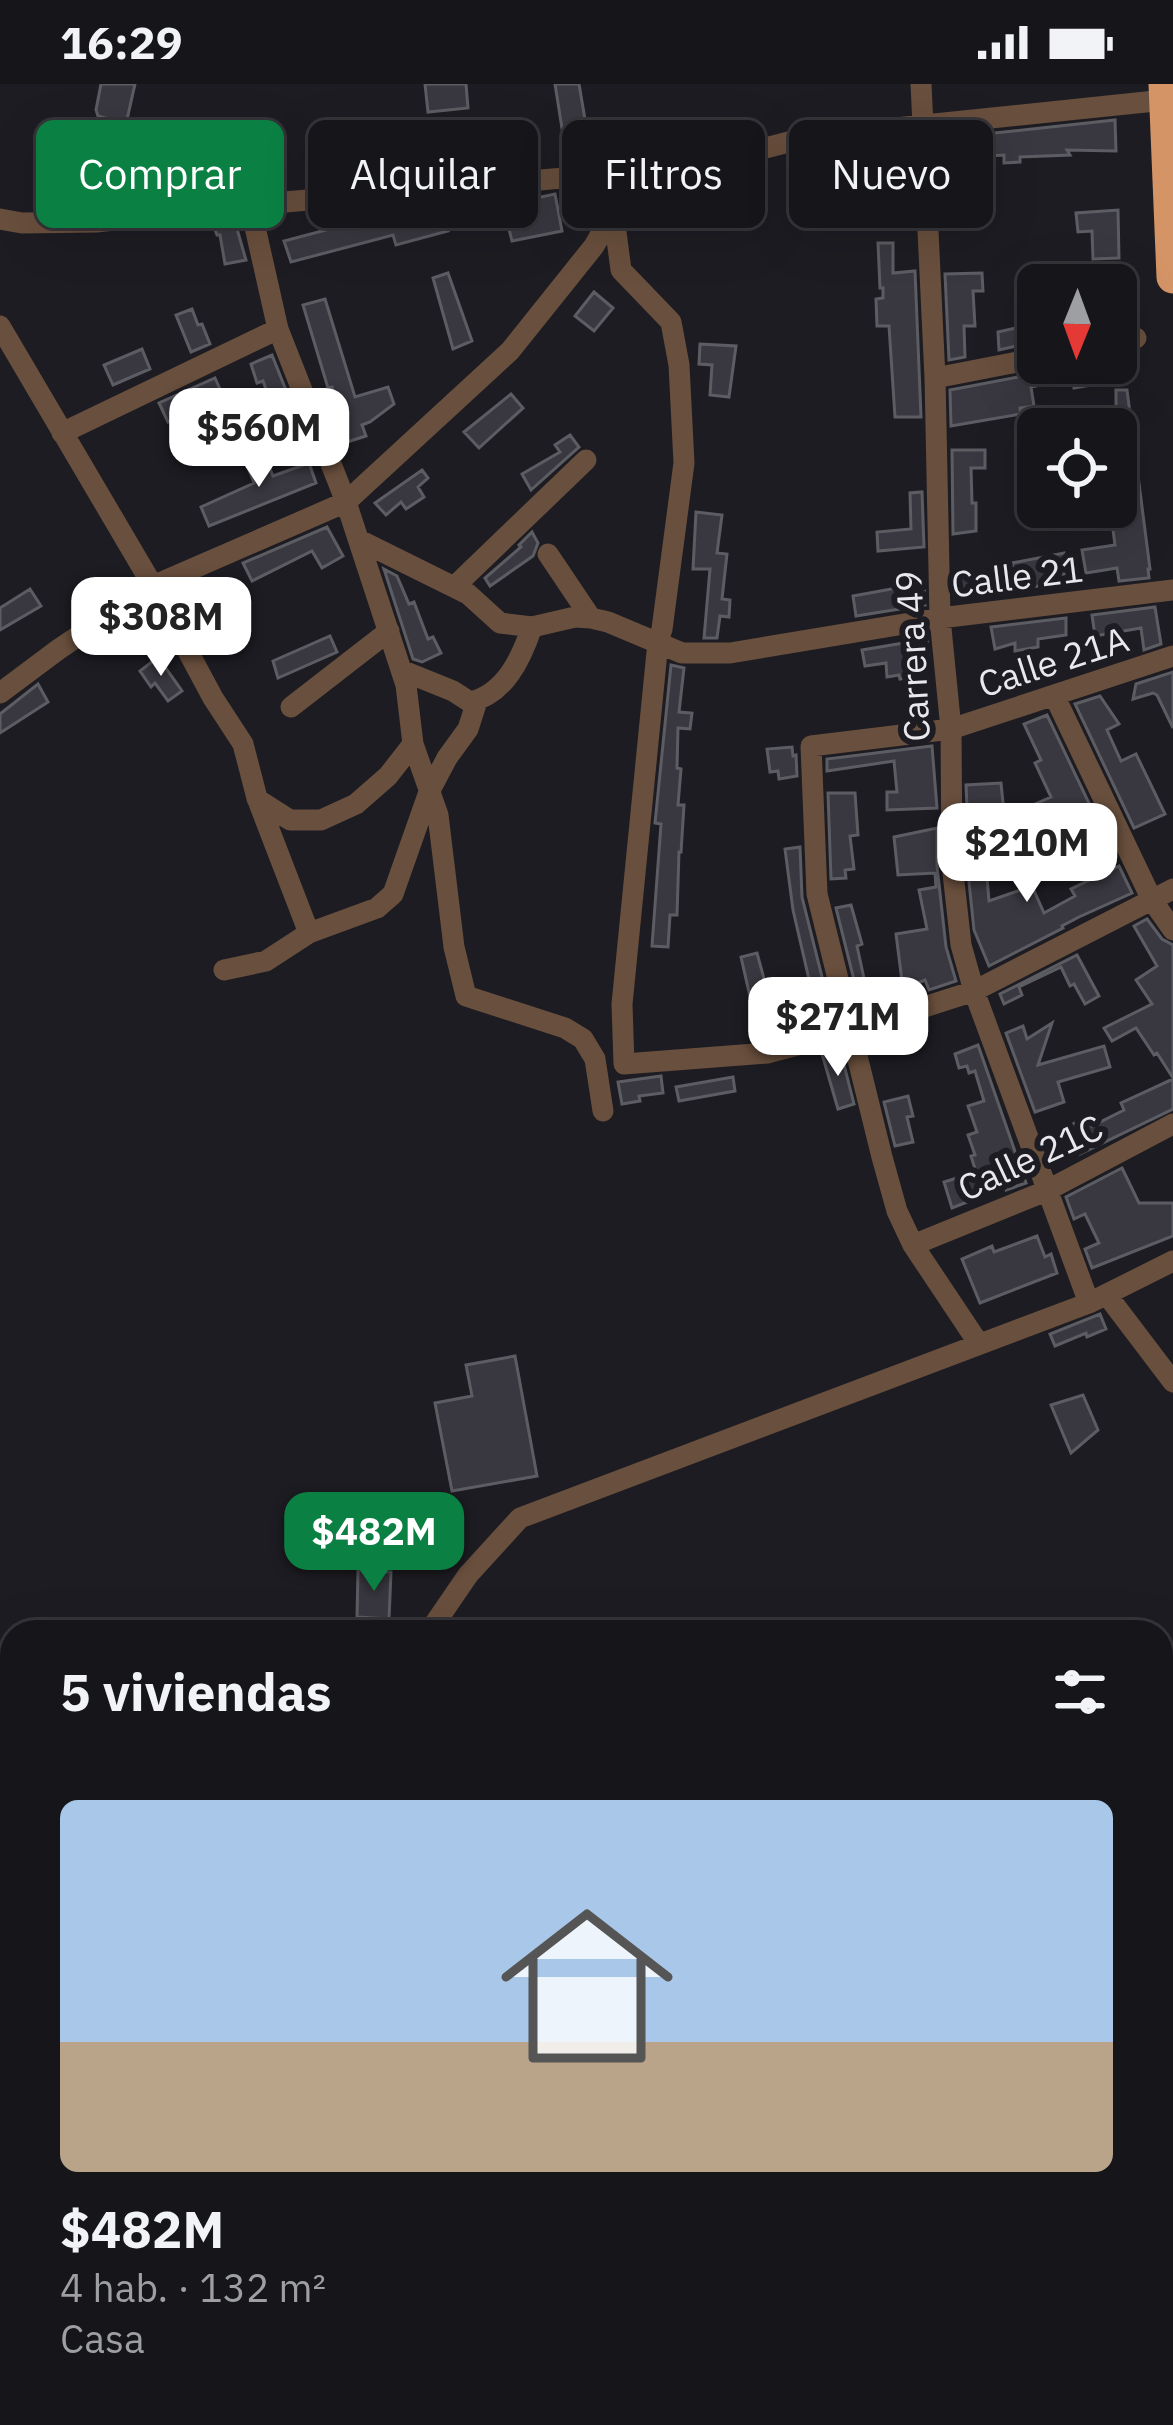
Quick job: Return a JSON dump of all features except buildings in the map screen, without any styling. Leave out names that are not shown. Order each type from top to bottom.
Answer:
[{"type":"highway","points":[[1165,92],[1173,277]]},
{"type":"street","name":"Carrera 49","points":[[921,84],[924,120]]},
{"type":"street","points":[[967,120],[1165,92]]},
{"type":"street","points":[[284,202],[562,178]]},
{"type":"street","points":[[0,219],[36,223]]},
{"type":"street","points":[[255,228],[278,329],[346,502],[406,685],[413,744],[437,814],[454,947],[466,996],[565,1028],[583,1039],[595,1059],[603,1111]]},
{"type":"street","points":[[0,694],[153,586],[346,502],[510,351],[604,228]]},
{"type":"street","points":[[616,228],[621,269],[671,322],[679,365],[684,464],[658,642],[622,1004],[624,1064],[767,1053],[850,1031],[974,991],[1163,894]]},
{"type":"street","name":"Carrera 49","points":[[929,228],[940,618],[950,729],[952,864],[961,944],[1046,1191],[1098,1299],[1173,1382]]},
{"type":"street","points":[[0,326],[243,744],[257,798],[309,933]]},
{"type":"street","points":[[62,433],[278,329]]},
{"type":"street","points":[[935,378],[1017,362]]},
{"type":"street","points":[[454,587],[586,460]]},
{"type":"street","points":[[359,540],[468,594],[500,623],[532,627],[591,618]]},
{"type":"street","points":[[548,554],[591,618]]},
{"type":"street","name":"Calle 21","points":[[591,618],[682,653],[730,653],[940,618],[1173,590]]},
{"type":"street","points":[[401,670],[470,702],[486,698],[508,678],[532,627]]},
{"type":"street","points":[[291,707],[389,631]]},
{"type":"street","name":"Calle 21A","points":[[850,1031],[817,894],[811,746],[950,729],[1173,656]]},
{"type":"street","points":[[1054,695],[1163,894],[1173,930]]},
{"type":"street","points":[[224,970],[266,961],[309,933],[377,908],[393,894],[429,791],[468,729],[477,700]]},
{"type":"street","points":[[257,798],[290,820],[321,820],[356,804],[388,776],[413,744]]},
{"type":"street","points":[[850,1031],[897,1211],[913,1245],[979,1344]]},
{"type":"street","name":"Calle 21C","points":[[913,1245],[1046,1191],[1173,1124]]},
{"type":"street","points":[[436,1620],[468,1575],[520,1518],[1098,1299],[1173,1261]]}]
